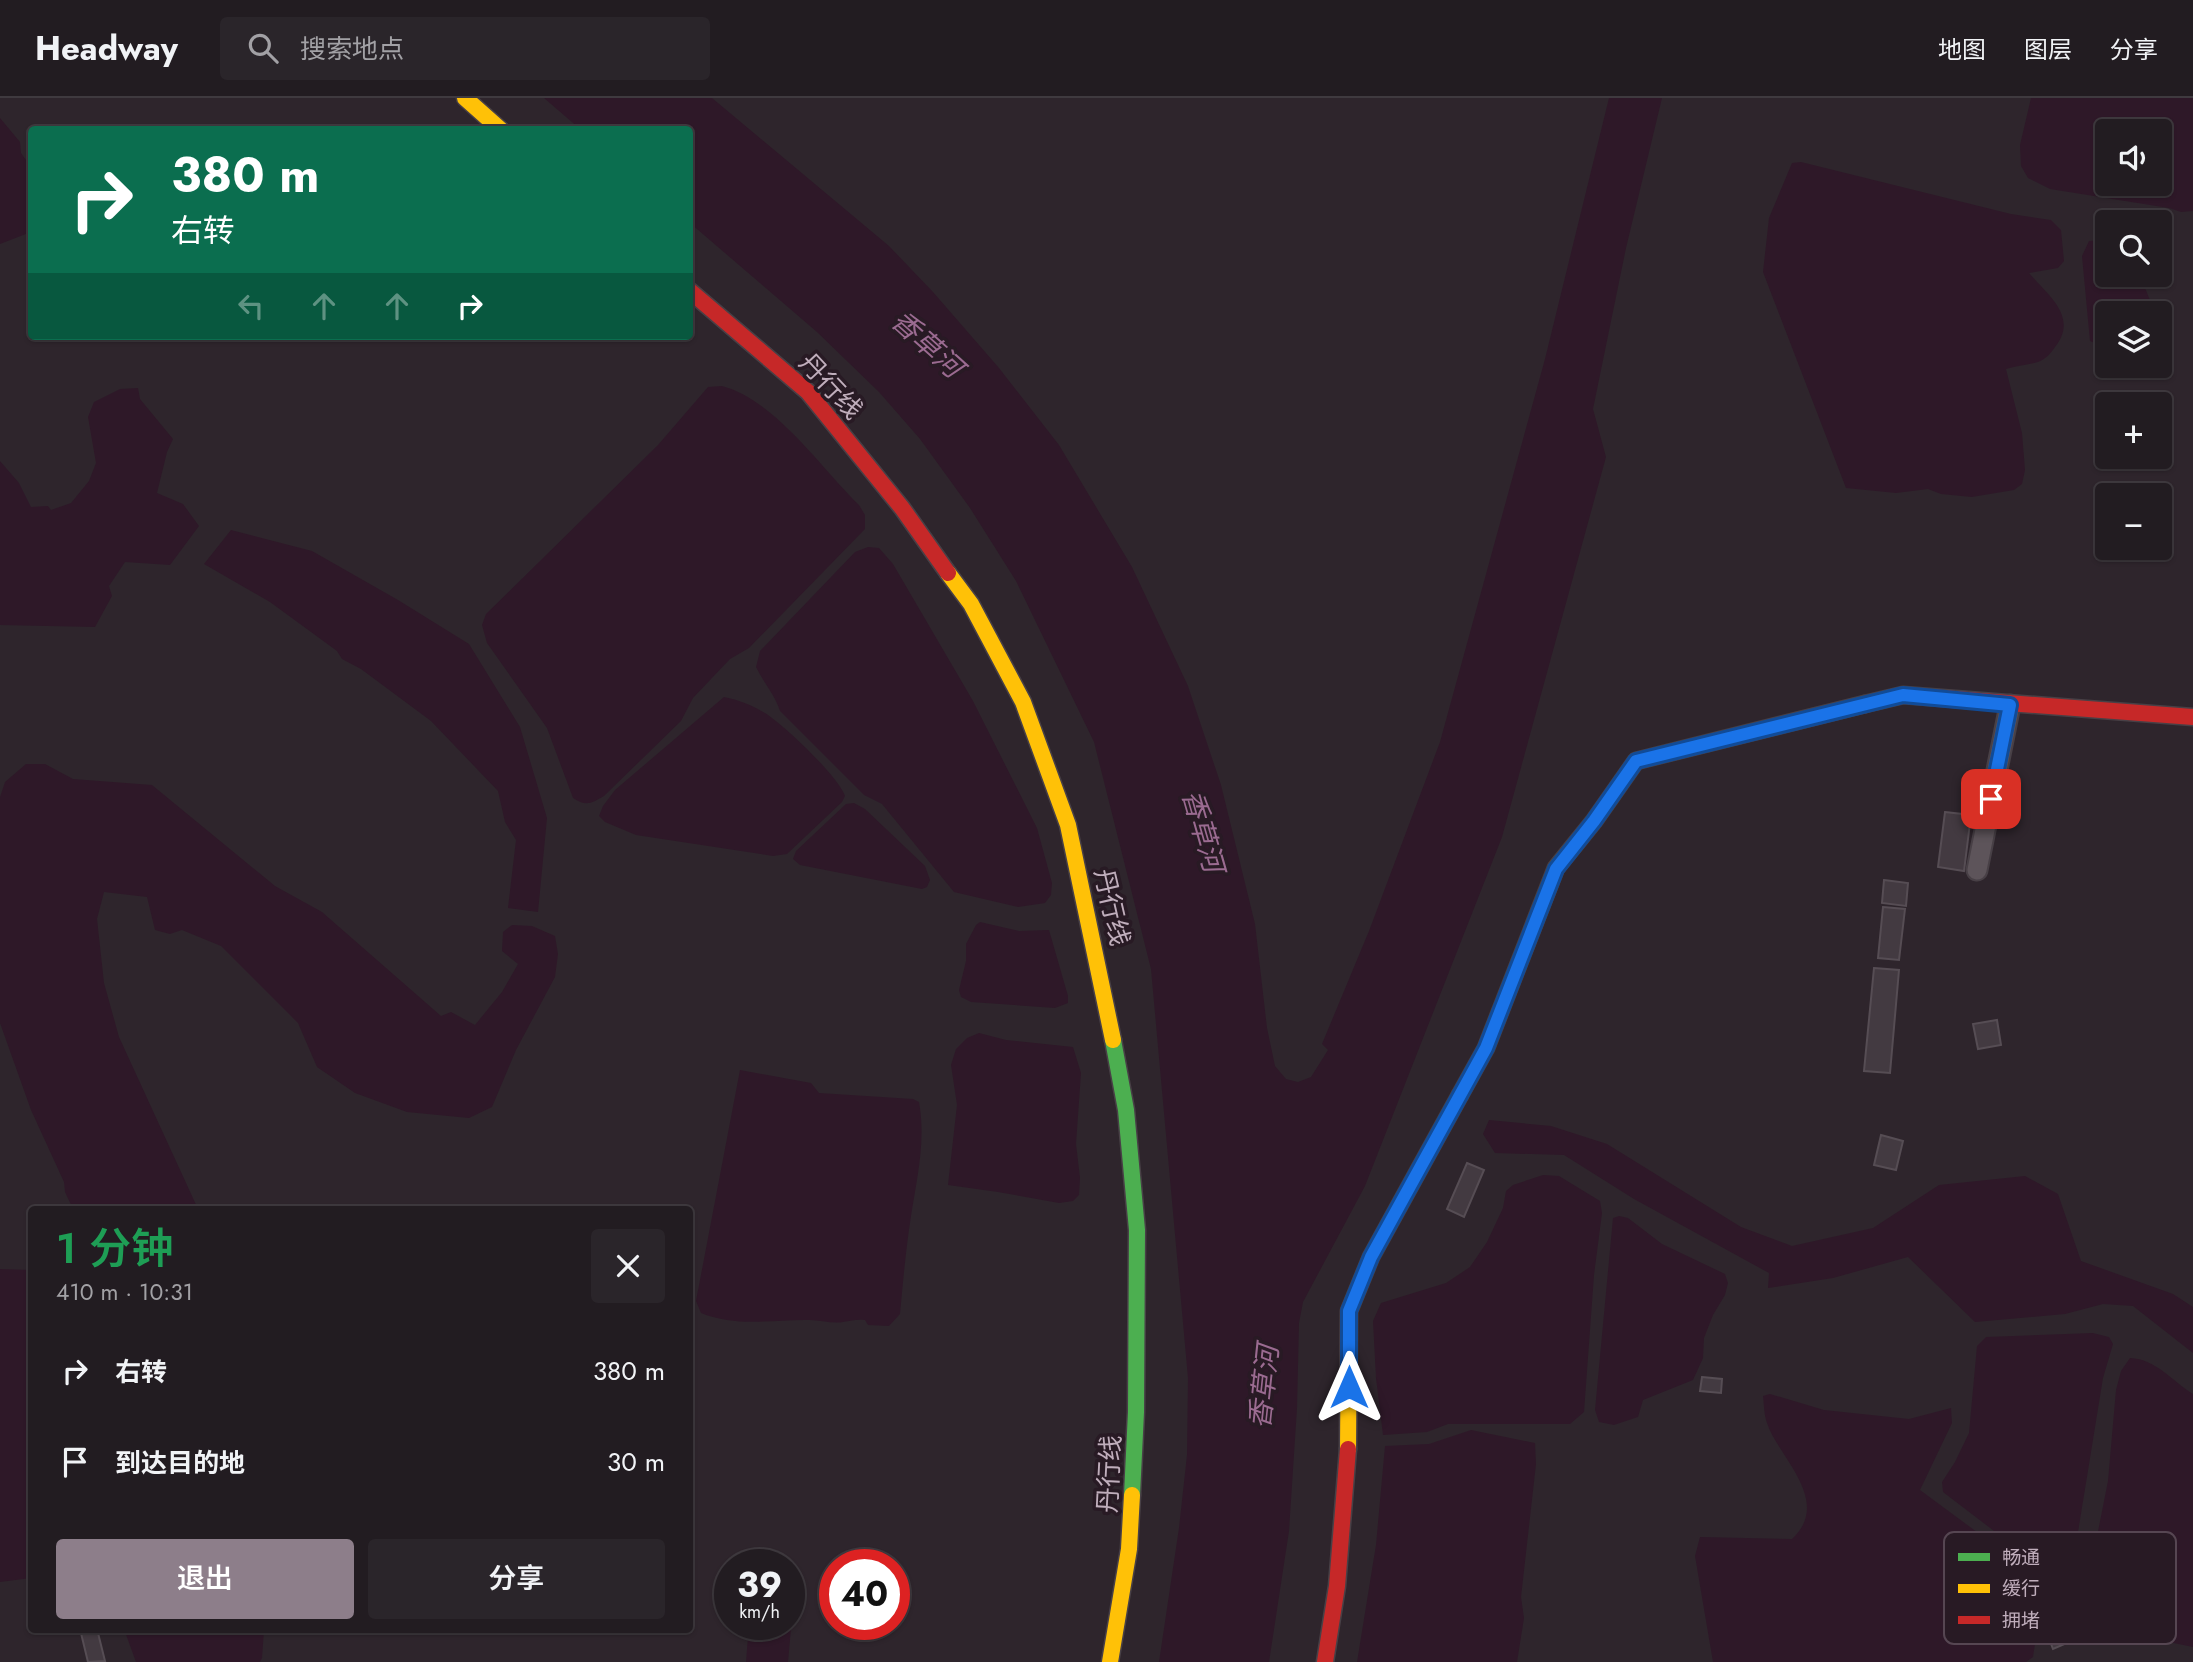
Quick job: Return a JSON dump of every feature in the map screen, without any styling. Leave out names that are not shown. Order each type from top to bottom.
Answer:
[{"type":"main road","points":[[465,98],[496,126]]},
{"type":"main road","name":"丹行线","points":[[693,294],[808,392],[902,508],[963,593],[1023,702],[1068,825],[1104,987],[1126,1110],[1138,1230],[1136,1412],[1129,1549],[1110,1662]]},
{"type":"main road","points":[[1325,1662],[1336,1586],[1349,1438],[1349,1311],[1371,1257],[1486,1048],[1556,869],[1636,761],[1903,695],[2193,717]]},
{"type":"street","points":[[1977,870],[2010,705]]},
{"type":"water","name":"香草河","points":[[544,98],[712,98],[889,246],[999,368],[1059,445],[1132,567],[1188,686],[1221,785],[1255,924],[1267,1028],[1275,1066],[1286,1079],[1298,1082],[1311,1077],[1328,1050],[1322,1044],[1369,931],[1440,742],[1545,359],[1609,98],[1662,98],[1626,248],[1593,409],[1606,457],[1502,837],[1365,1186],[1303,1302],[1299,1323],[1289,1531],[1269,1662],[1159,1662],[1187,1455],[1188,1378],[1151,969],[1094,742],[1016,581],[970,508],[920,439],[879,392],[817,332],[693,226],[693,126],[577,126]]},
{"type":"water","points":[[2031,98],[2193,98],[2193,211],[2181,212],[2050,189],[2028,178],[2021,166],[2020,145]]},
{"type":"water","points":[[0,118],[20,142],[21,153],[28,163],[28,233],[0,244]]},
{"type":"water","points":[[1801,162],[2011,214],[2051,220],[2061,230],[2064,261],[2058,268],[2029,273],[2058,307],[2064,326],[2062,336],[2043,359],[2006,369],[2022,433],[2025,470],[2022,484],[2014,490],[1972,497],[1941,494],[1928,489],[1896,493],[1846,488],[1763,272],[1769,218],[1792,163]]},
{"type":"water","points":[[2089,241],[2095,241],[2095,287],[2145,287],[2150,301],[2095,301],[2095,343],[2090,341],[2082,256]]},
{"type":"water","points":[[722,386],[760,405],[796,437],[859,505],[865,515],[865,529],[749,648],[730,659],[693,698],[681,721],[604,796],[585,803],[573,798],[547,728],[487,643],[482,625],[486,614],[658,445],[708,387]]},
{"type":"water","points":[[138,388],[140,399],[173,439],[157,493],[183,504],[199,526],[170,565],[125,562],[109,586],[112,596],[95,627],[0,625],[0,461],[19,483],[31,507],[48,506],[51,510],[71,503],[89,481],[96,463],[88,417],[94,402],[120,389]]},
{"type":"water","points":[[231,530],[312,551],[469,644],[520,727],[547,818],[538,912],[508,908],[516,840],[505,822],[498,791],[431,721],[361,669],[342,659],[337,651],[270,602],[204,564]]},
{"type":"water","points":[[868,547],[879,548],[893,564],[973,701],[1037,828],[1052,883],[1051,895],[1045,903],[1018,907],[954,892],[882,804],[864,795],[780,711],[756,667],[760,651],[855,552]]},
{"type":"water","points":[[724,697],[765,713],[785,728],[832,776],[845,796],[842,802],[787,854],[773,856],[636,835],[605,822],[599,816],[615,790]]},
{"type":"water","points":[[26,764],[45,764],[73,779],[152,785],[275,886],[322,912],[441,1016],[451,1012],[475,1025],[502,992],[518,964],[502,951],[503,932],[512,925],[532,926],[555,936],[558,954],[555,977],[516,1050],[492,1107],[469,1118],[407,1112],[355,1093],[317,1067],[298,1023],[221,946],[182,930],[170,934],[155,930],[147,897],[104,892],[97,919],[104,983],[119,1037],[197,1206],[72,1206],[64,1182],[31,1110],[0,1023],[0,797],[5,782]]},
{"type":"water","points":[[854,803],[865,809],[925,866],[930,880],[927,887],[922,889],[800,865],[793,859],[796,851],[846,804]]},
{"type":"water","points":[[980,922],[1019,931],[1049,930],[1068,1003],[1055,1008],[971,1002],[961,997],[959,990],[966,961],[966,944]]},
{"type":"water","points":[[979,1033],[1006,1040],[1073,1047],[1081,1073],[1076,1144],[1079,1195],[1073,1201],[1059,1203],[948,1185],[957,1105],[951,1065],[956,1049],[967,1038]]},
{"type":"water","points":[[740,1070],[811,1083],[819,1093],[913,1099],[919,1102],[922,1131],[920,1159],[900,1314],[889,1326],[868,1325],[865,1320],[742,1322],[701,1313],[696,1301]]},
{"type":"water","points":[[1489,1120],[1551,1126],[1607,1144],[1741,1227],[1792,1246],[1873,1228],[1939,1185],[2025,1176],[2058,1194],[2081,1261],[2173,1294],[2193,1307],[2193,1353],[2133,1306],[2103,1304],[2065,1314],[1975,1322],[1908,1257],[1833,1278],[1768,1288],[1769,1273],[1634,1199],[1564,1155],[1495,1153],[1483,1134]]},
{"type":"water","points":[[1543,1175],[1559,1176],[1600,1201],[1602,1213],[1594,1275],[1584,1412],[1570,1424],[1448,1424],[1427,1432],[1383,1435],[1373,1321],[1381,1303],[1446,1283],[1470,1267],[1487,1242],[1503,1208],[1506,1191],[1513,1185]]},
{"type":"water","points":[[1613,1218],[1628,1218],[1662,1244],[1725,1274],[1728,1283],[1704,1338],[1703,1358],[1693,1380],[1643,1400],[1638,1417],[1614,1425],[1599,1422],[1595,1410]]},
{"type":"water","points":[[0,1269],[28,1270],[28,1578],[0,1582]]},
{"type":"water","points":[[2093,1333],[2109,1337],[2113,1344],[2103,1378],[2078,1532],[1995,1532],[1943,1492],[1942,1482],[1969,1433],[1977,1346],[1986,1337]]},
{"type":"water","points":[[2130,1358],[2139,1359],[2156,1366],[2193,1394],[2193,1647],[2176,1643],[2176,1532],[2098,1532],[2108,1481],[2116,1390],[2121,1371]]},
{"type":"water","points":[[1770,1394],[1824,1410],[1909,1419],[1951,1408],[1952,1423],[1920,1490],[1977,1532],[1944,1532],[1944,1644],[2035,1644],[2033,1657],[2026,1662],[1713,1662],[1695,1556],[1700,1537],[1792,1539],[1803,1524],[1807,1510],[1799,1479],[1767,1423],[1763,1396]]},
{"type":"water","points":[[1471,1430],[1535,1443],[1536,1464],[1521,1597],[1524,1618],[1517,1662],[1357,1662],[1376,1545],[1385,1446],[1429,1444]]},
{"type":"water","points":[[125,1633],[264,1633],[260,1662],[136,1662]]},
{"type":"water","points":[[748,1640],[790,1640],[788,1662],[746,1662]]},
{"type":"building","points":[[1945,812],[1971,815],[1964,871],[1938,867]]},
{"type":"building","points":[[1884,880],[1908,883],[1906,906],[1882,903]]},
{"type":"building","points":[[1883,907],[1905,909],[1899,960],[1878,958]]},
{"type":"building","points":[[1874,968],[1899,970],[1890,1073],[1864,1071]]},
{"type":"building","points":[[1997,1020],[2001,1045],[1978,1049],[1973,1024]]},
{"type":"building","points":[[1881,1135],[1903,1141],[1896,1170],[1874,1165]]},
{"type":"building","points":[[1467,1163],[1484,1170],[1464,1217],[1447,1209]]},
{"type":"building","points":[[1702,1377],[1722,1379],[1721,1393],[1700,1391]]},
{"type":"building","points":[[81,1633],[98,1633],[105,1661],[88,1662]]},
{"type":"building","points":[[2051,1644],[2065,1644],[2053,1649]]},
{"type":"traffic: fast","points":[[1460,1095],[1486,1048],[1556,868],[1594,821],[1636,761],[1865,704]]},
{"type":"traffic: fast","points":[[1113,1040],[1126,1110],[1137,1230],[1136,1412],[1132,1495]]},
{"type":"traffic: slow","points":[[465,98],[496,126]]},
{"type":"traffic: slow","points":[[948,573],[971,604],[1023,702],[1068,825],[1113,1040]]},
{"type":"traffic: slow","points":[[1348,1449],[1349,1311],[1371,1257],[1460,1095]]},
{"type":"traffic: slow","points":[[1110,1662],[1129,1549],[1132,1495]]},
{"type":"traffic: jam","points":[[693,294],[808,392],[902,508],[948,573]]},
{"type":"traffic: jam","points":[[1865,704],[1903,695],[2193,717]]},
{"type":"traffic: jam","points":[[1325,1662],[1337,1586],[1348,1449]]},
{"type":"route","points":[[1349,1387],[1349,1311],[1371,1257],[1486,1048],[1556,869],[1636,761],[1903,695],[2010,705],[1991,799]]}]
